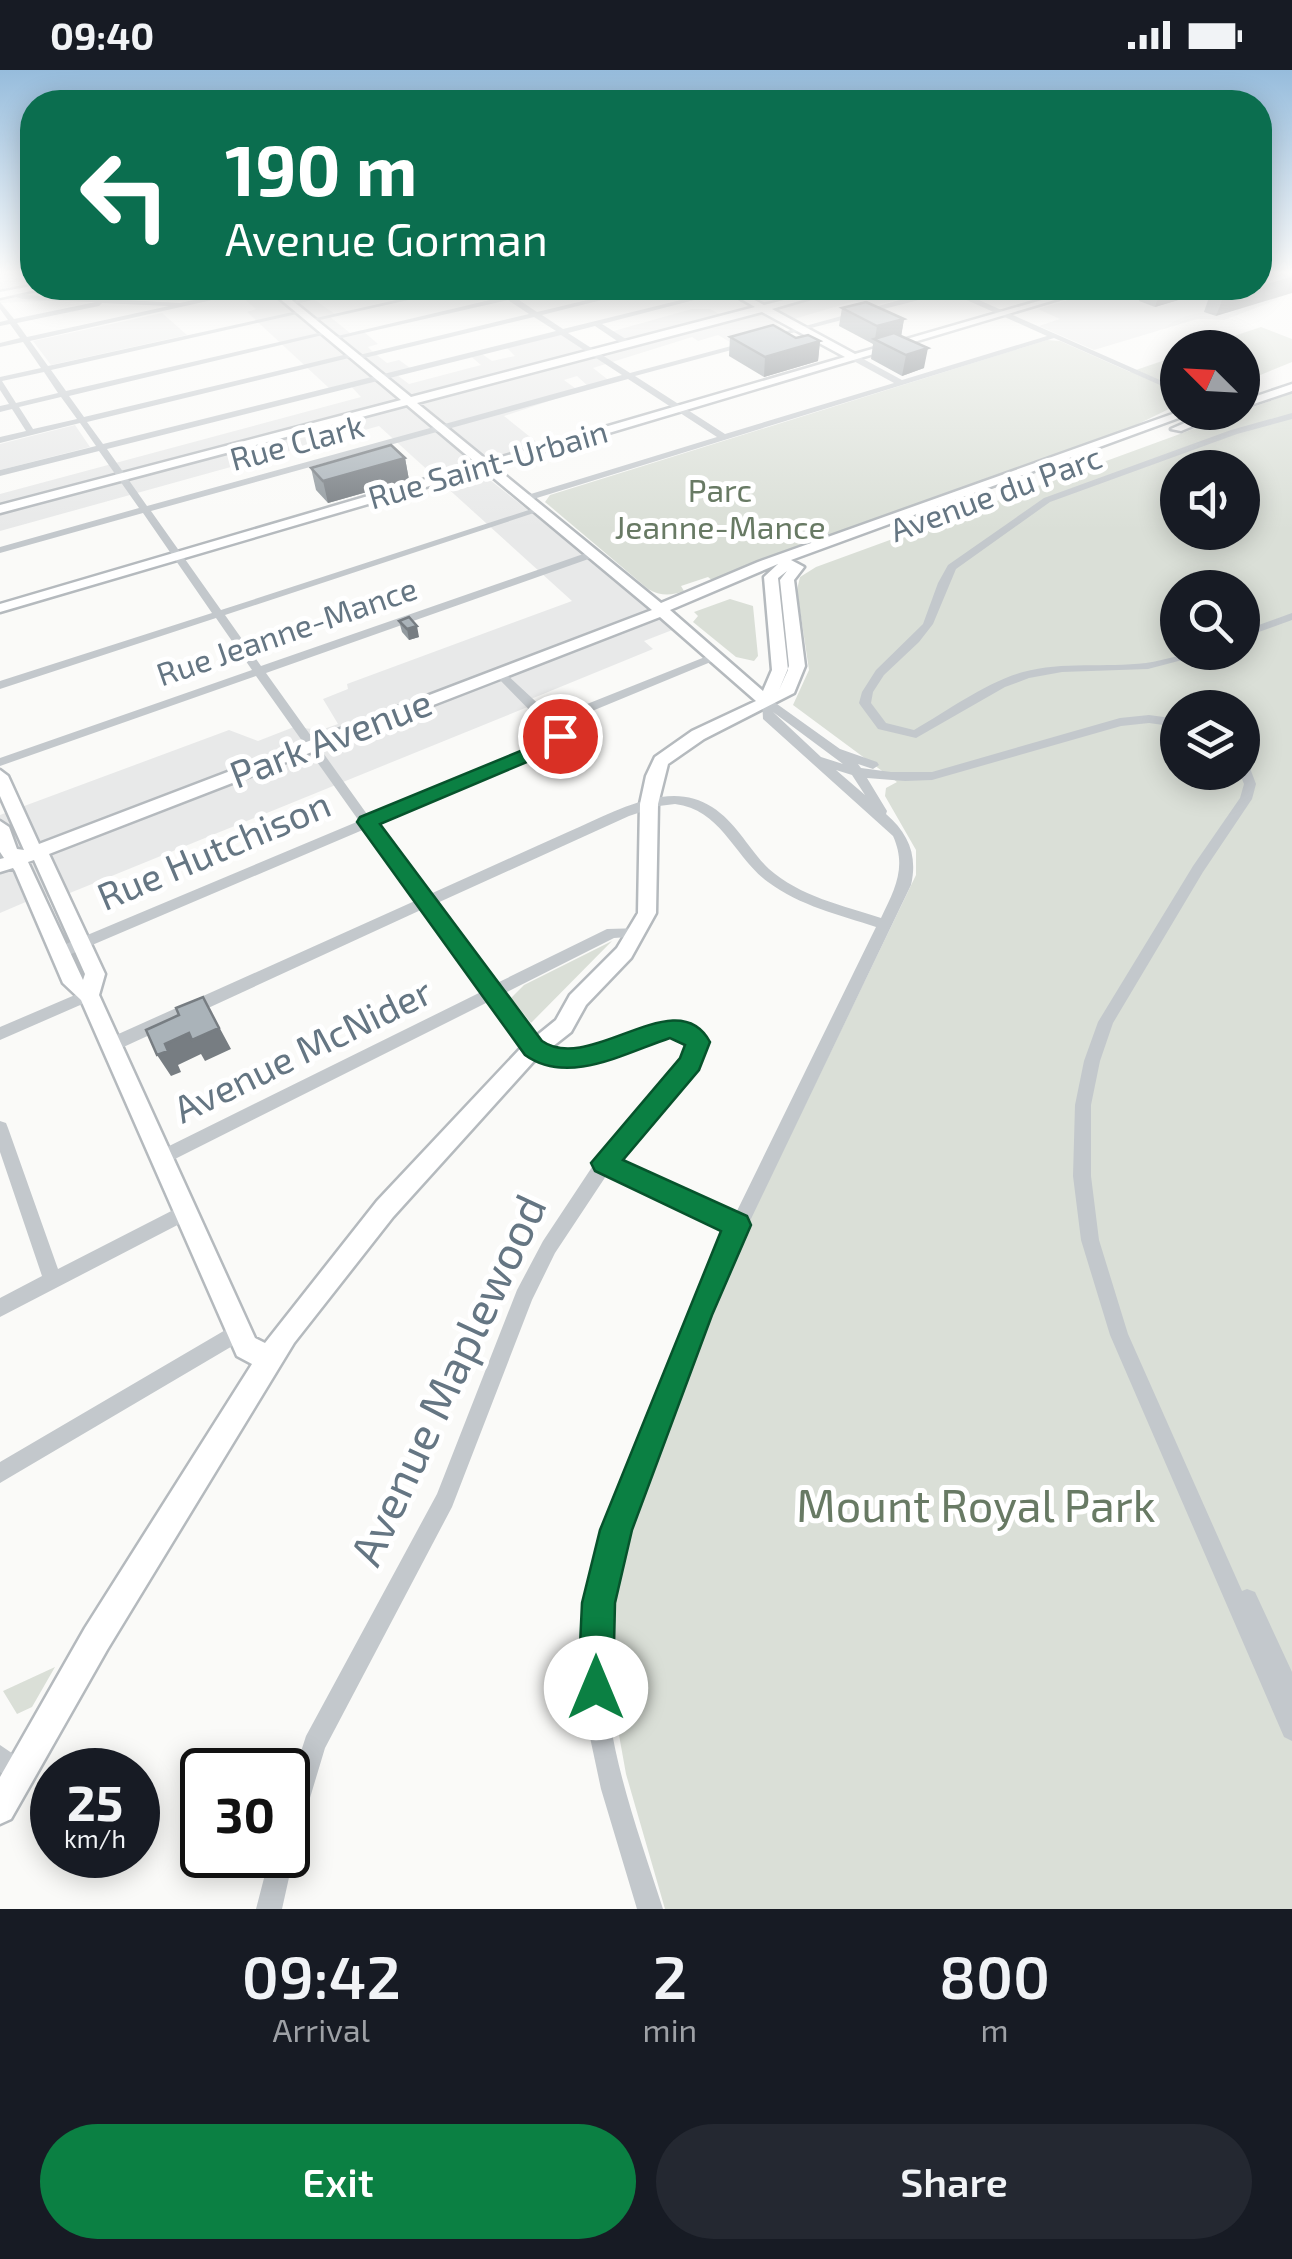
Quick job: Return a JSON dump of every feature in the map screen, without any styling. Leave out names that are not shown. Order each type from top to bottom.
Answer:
[{"type":"main road","points":[[356,358],[766,702]]},
{"type":"main road","points":[[0,509],[574,358]]},
{"type":"main road","name":"Rue Saint-Urbain","points":[[0,608],[850,358]]},
{"type":"main road","points":[[1260,388],[1292,376]]},
{"type":"main road","points":[[1260,399],[1292,387]]},
{"type":"main road","name":"Avenue du Parc","points":[[771,577],[783,564],[1160,423]]},
{"type":"main road","name":"Avenue du Parc","points":[[662,611],[682,610],[1173,430]]},
{"type":"main road","name":"Avenue du Parc","points":[[662,611],[672,602],[763,566],[865,532]]},
{"type":"main road","points":[[0,1808],[10,1764],[96,1639],[269,1360],[385,1208],[534,1048],[545,1045],[576,1011],[578,1001],[624,953],[649,904],[649,804],[654,776],[672,751],[786,693],[797,666],[787,580],[797,567]]},
{"type":"main road","points":[[766,702],[780,670],[771,577]]},
{"type":"main road","name":"Park Avenue","points":[[8,863],[662,611]]},
{"type":"main road","points":[[0,776],[36,852],[45,862],[95,974],[88,995]]},
{"type":"main road","points":[[0,828],[8,863],[24,868],[73,983],[88,995],[246,1347],[269,1360]]},
{"type":"street","points":[[37,358],[258,672],[534,1048]]},
{"type":"street","points":[[32,432],[0,381],[100,358]]},
{"type":"street","points":[[0,409],[230,358]]},
{"type":"street","points":[[0,440],[346,358]]},
{"type":"street","points":[[0,474],[458,358]]},
{"type":"street","points":[[605,358],[724,438]]},
{"type":"street","name":"Rue Clark","points":[[0,550],[698,358]]},
{"type":"street","points":[[854,358],[900,383]]},
{"type":"street","points":[[524,499],[983,358]]},
{"type":"street","points":[[1103,358],[1160,383]]},
{"type":"street","points":[[1160,663],[1026,674],[1001,684],[916,734],[882,726],[865,703],[871,683],[927,625],[943,578],[972,550],[1051,498],[1292,416]]},
{"type":"street","points":[[0,686],[538,510]]},
{"type":"street","name":"Rue Jeanne-Mance","points":[[0,762],[593,554]]},
{"type":"street","points":[[1260,629],[1292,616]]},
{"type":"street","name":"Rue Hutchison","points":[[59,953],[546,747],[576,713],[714,657]]},
{"type":"street","points":[[501,675],[561,730]]},
{"type":"street","points":[[766,702],[767,716],[886,818]]},
{"type":"street","points":[[650,1909],[610,1775],[594,1666],[598,1603],[616,1530],[698,1315],[737,1225],[885,925],[908,870],[904,843],[856,770],[839,753],[766,702]]},
{"type":"street","points":[[839,753],[886,768],[923,770],[985,758],[1124,717],[1160,720]]},
{"type":"street","points":[[886,818],[881,792],[891,781],[948,774],[1120,722],[1160,720]]},
{"type":"street","points":[[806,751],[834,766],[906,778]]},
{"type":"street","points":[[1248,790],[1140,964],[1098,1041],[1083,1106],[1082,1176],[1090,1240],[1119,1335],[1292,1729]]},
{"type":"street","points":[[1254,790],[1252,802],[1208,866],[1106,1040],[1090,1110],[1088,1173],[1096,1232],[1120,1316],[1170,1436],[1292,1697]]},
{"type":"street","points":[[111,1045],[649,804],[672,800],[706,806],[723,820],[769,876],[885,925]]},
{"type":"street","name":"Avenue McNider","points":[[161,1158],[612,933],[637,932]]},
{"type":"street","points":[[0,1034],[88,995]]},
{"type":"street","name":"Avenue Maplewood","points":[[310,1757],[445,1500],[524,1296],[548,1247],[604,1163],[695,1057],[698,1042],[695,1036],[678,1029],[661,1030],[562,1062],[553,1061],[534,1048]]},
{"type":"street","points":[[0,1128],[53,1281]]},
{"type":"street","points":[[604,1163],[737,1225]]},
{"type":"street","points":[[0,1308],[185,1212]]},
{"type":"street","points":[[0,1473],[240,1331]]},
{"type":"street","points":[[268,1909],[276,1878]]},
{"type":"shaded area","points":[[46,358],[84,358],[51,365]]},
{"type":"shaded area","points":[[296,358],[381,358],[387,363],[399,360],[413,370],[397,375],[409,384],[481,365],[473,358],[492,361],[626,358],[593,368],[611,382],[590,388],[577,376],[564,380],[579,391],[504,416],[539,444],[471,465],[570,543],[593,554],[680,627],[644,641],[653,649],[526,701],[530,706],[60,897],[35,898],[0,913],[0,815],[229,730],[258,741],[294,727],[321,730],[338,724],[323,699],[348,689],[347,684],[572,601],[379,426],[0,531],[0,494],[361,397],[348,383],[329,388]]},
{"type":"shaded area","points":[[75,425],[90,447],[0,470],[0,444]]},
{"type":"green space","name":"Parc Jeanne-Mance","points":[[990,358],[1098,358],[1130,372],[1160,362],[1160,413],[1124,431],[713,581],[708,577],[681,586],[684,591],[675,594],[648,589],[545,502],[550,495]]},
{"type":"green space","points":[[1260,358],[1292,358],[1292,362],[1260,375]]},
{"type":"green space","name":"Mount Royal Park","points":[[1292,393],[1292,1909],[665,1909],[626,1774],[614,1707],[609,1660],[620,1564],[646,1482],[750,1219],[916,875],[916,850],[885,796],[886,788],[897,782],[793,705],[809,670],[797,590],[800,577],[816,567],[1191,430],[1260,430],[1260,405]]},
{"type":"green space","points":[[730,599],[753,606],[758,656],[754,661],[736,657],[693,622],[698,616],[694,612]]},
{"type":"green space","points":[[612,941],[531,1023],[511,998],[524,985]]},
{"type":"green space","points":[[55,1667],[32,1707],[17,1714],[3,1691]]},
{"type":"building","points":[[391,445],[405,458],[323,481],[311,468]]},
{"type":"building","points":[[409,617],[417,626],[407,629],[399,621]]},
{"type":"building","points":[[203,997],[219,1028],[192,1040],[189,1033],[165,1044],[168,1051],[157,1055],[146,1030],[179,1015],[176,1008]]},
{"type":"route","points":[[560,736],[546,747],[367,822],[534,1048],[549,1059],[578,1059],[661,1030],[686,1030],[698,1042],[695,1057],[604,1163],[737,1225],[698,1315],[616,1530],[598,1603],[596,1688]]}]
